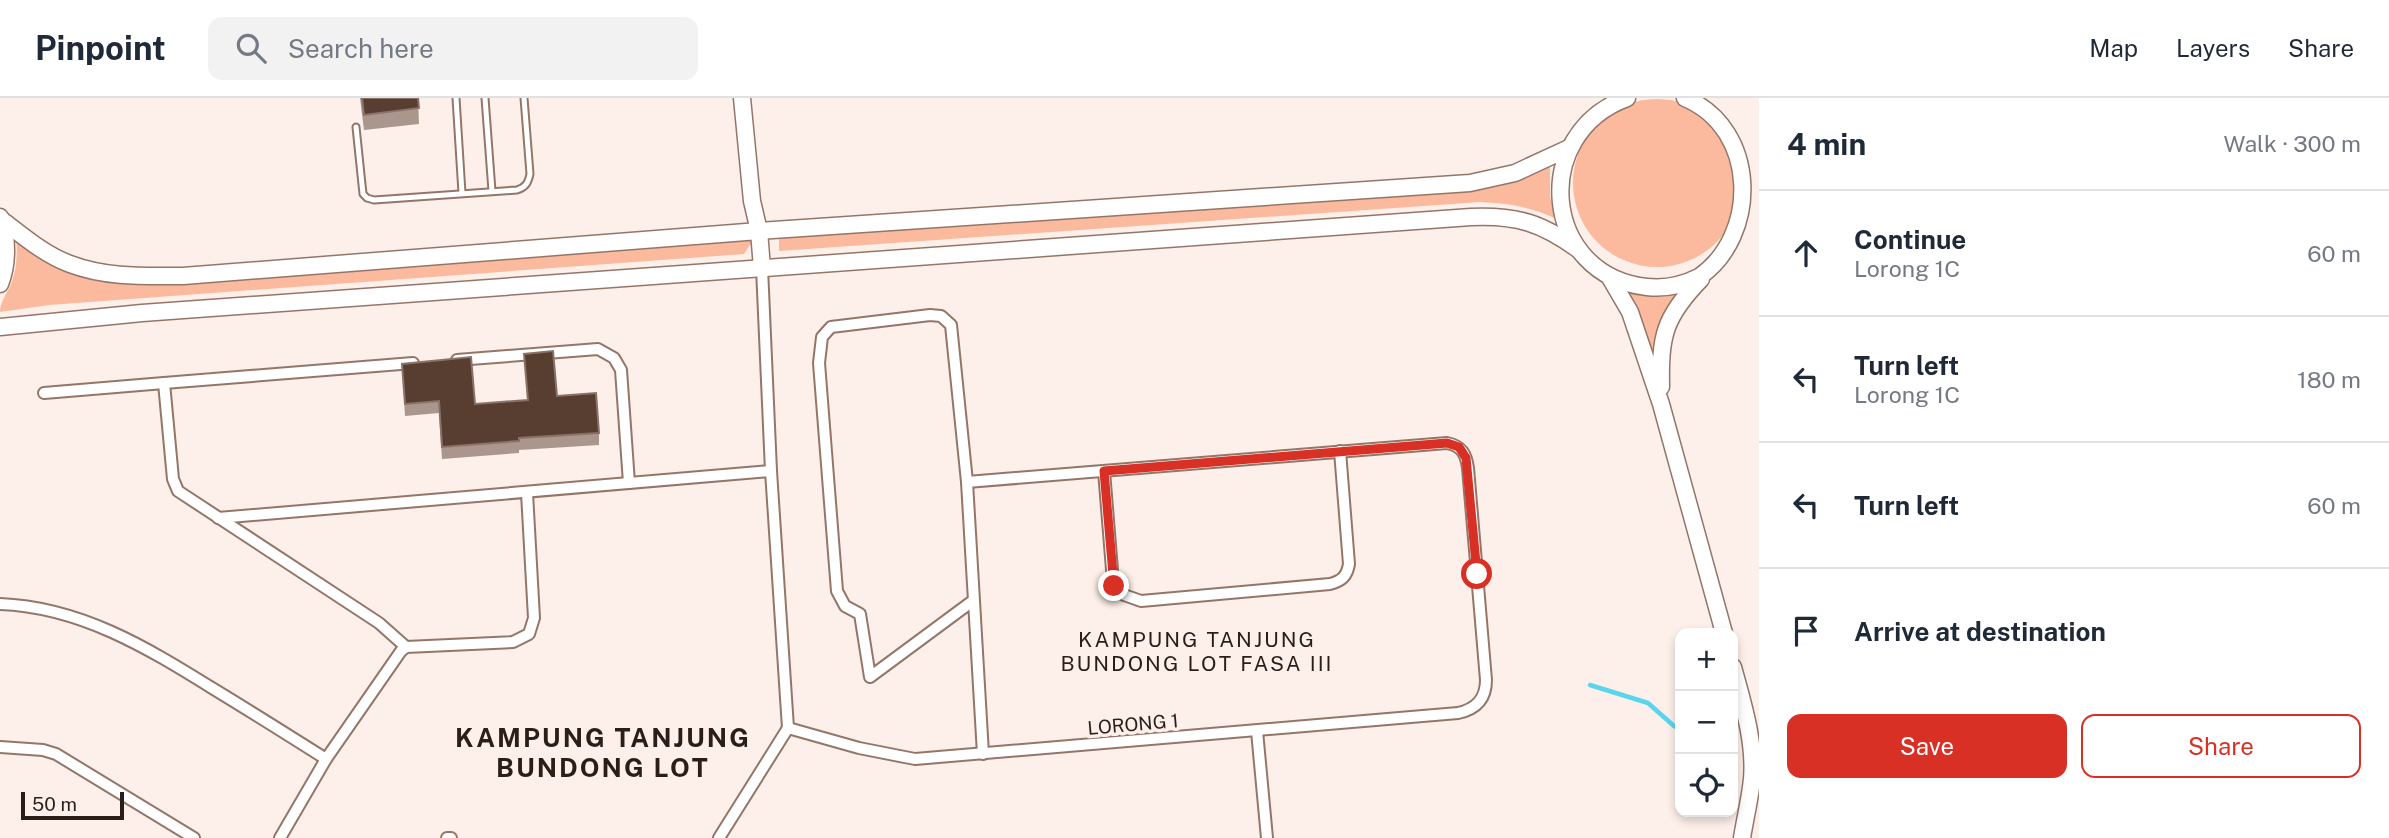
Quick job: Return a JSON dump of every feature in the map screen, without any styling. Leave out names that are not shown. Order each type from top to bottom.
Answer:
[{"type":"main road","points":[[742,98],[752,201],[759,231],[762,268]]},
{"type":"main road","points":[[1661,404],[1662,337],[1672,314],[1690,291],[1723,260],[1745,229],[1752,192],[1746,155],[1737,138],[1710,105],[1685,98]]},
{"type":"main road","points":[[1579,250],[1566,226],[1559,201],[1560,174],[1569,148],[1581,129],[1597,113],[1621,99]]},
{"type":"main road","points":[[1,219],[42,249],[69,264],[104,274],[183,276],[759,231],[1470,183],[1515,173],[1569,148]]},
{"type":"main road","points":[[0,327],[142,313],[1486,216],[1506,216],[1554,232],[1609,276],[1628,284],[1659,287],[1690,281],[1709,272]]},
{"type":"main road","points":[[0,284],[6,259],[1,219]]},
{"type":"main road","points":[[1609,276],[1630,312],[1661,404],[1723,628]]},
{"type":"main road","points":[[1738,686],[1748,724],[1752,760],[1752,779],[1742,838]]},
{"type":"street","points":[[719,838],[788,728],[771,471],[762,268]]},
{"type":"street","points":[[974,600],[870,677],[860,614],[845,606],[837,591],[819,363],[820,344],[825,331],[831,327],[930,315],[946,319],[952,332],[967,482],[974,600],[983,754]]},
{"type":"street","points":[[449,360],[598,349],[610,355],[621,370],[629,483]]},
{"type":"street","points":[[44,393],[422,363]]},
{"type":"street","points":[[164,383],[174,484],[184,496],[384,627],[407,647]]},
{"type":"street","name":"LORONG 1","points":[[788,728],[859,748],[915,759],[1458,713],[1470,709],[1480,701],[1485,692],[1486,680],[1468,468],[1464,451],[1447,443],[1340,451]]},
{"type":"street","points":[[967,482],[1340,451],[1349,564],[1345,576],[1330,584],[1141,601],[1119,591],[1113,582],[1104,471]]},
{"type":"street","points":[[218,519],[771,471]]},
{"type":"street","points":[[280,838],[326,759],[394,659],[407,647],[513,642],[529,634],[534,618],[527,493]]},
{"type":"street","points":[[0,604],[61,613],[108,628],[164,658],[326,759]]},
{"type":"street","points":[[1257,731],[1267,838]]},
{"type":"street","points":[[0,747],[43,750],[65,758],[194,838]]},
{"type":"lane","points":[[456,98],[462,193]]},
{"type":"lane","points":[[485,98],[492,191]]},
{"type":"lane","points":[[356,127],[362,190],[367,198],[374,200],[517,190],[524,188],[530,174],[524,98]]},
{"type":"shaded area","points":[[1657,99],[1689,106],[1704,113],[1716,124],[1727,136],[1734,151],[1741,183],[1734,215],[1727,230],[1716,242],[1704,253],[1689,260],[1657,267],[1625,260],[1610,253],[1598,242],[1587,230],[1580,215],[1573,183],[1580,151],[1587,136],[1598,124],[1610,113],[1625,106]]},
{"type":"shaded area","points":[[1550,157],[1550,197],[1557,219],[1519,206],[1480,202],[779,251],[779,235],[1479,184]]},
{"type":"shaded area","points":[[16,231],[36,247],[127,278],[756,236],[744,254],[49,305],[0,312],[15,269]]},
{"type":"shaded area","points":[[1626,287],[1682,287],[1663,319],[1653,355],[1637,308]]},
{"type":"building","points":[[362,98],[418,98],[419,108],[364,115]]},
{"type":"building","points":[[553,351],[557,396],[596,393],[599,433],[519,438],[519,441],[442,447],[439,401],[405,404],[402,364],[471,357],[475,404],[528,400],[524,354]]},
{"type":"waterway","points":[[1590,685],[1648,703],[1675,726]]},
{"type":"district","name":"KAMPUNG TANJUNG BUNDONG LOT FASA III","points":[[1197,652]]},
{"type":"district","name":"KAMPUNG TANJUNG BUNDONG LOT","points":[[603,753]]},
{"type":"route","points":[[1114,586],[1104,471],[1447,443],[1459,447],[1466,458],[1477,574]]}]
